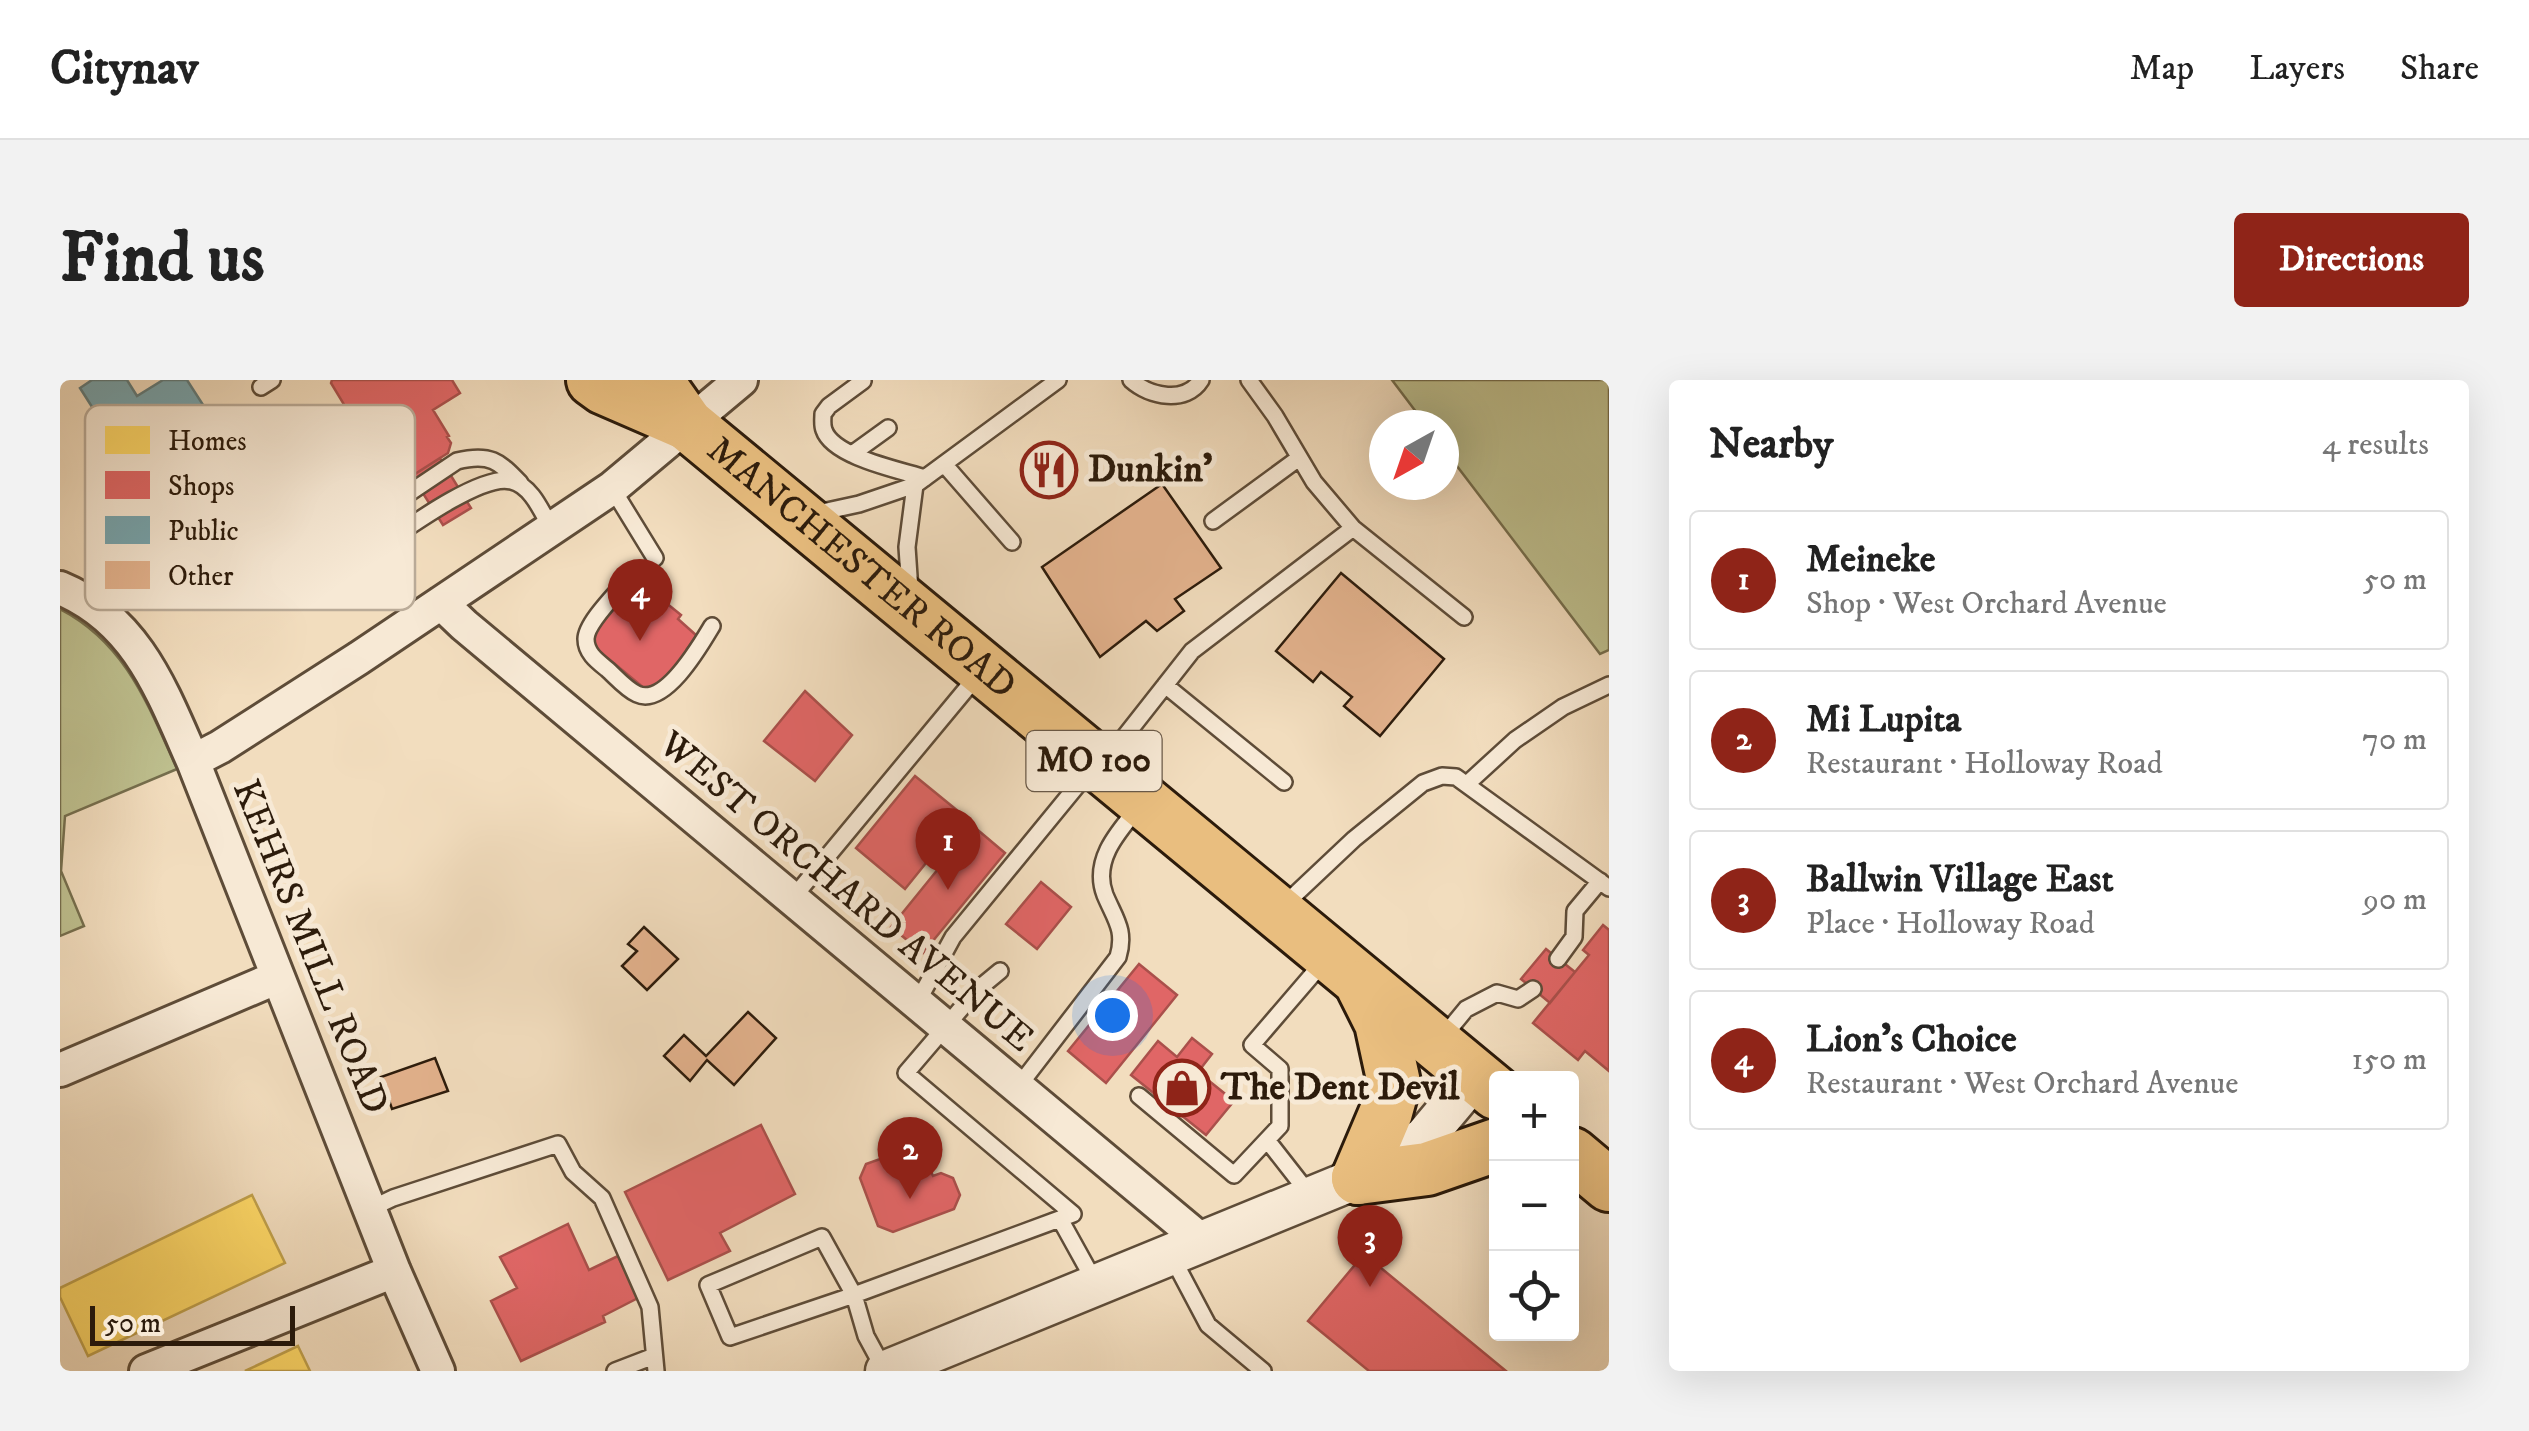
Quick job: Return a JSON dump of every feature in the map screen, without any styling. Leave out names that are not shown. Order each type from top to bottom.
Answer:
[{"type":"highway","name":"MANCHESTER ROAD","points":[[594,380],[687,424]]},
{"type":"highway","name":"MANCHESTER ROAD","points":[[656,380],[687,424],[1470,1071]]},
{"type":"highway","points":[[1335,1188],[1386,1112],[1394,1083],[1381,1023],[1344,968]]},
{"type":"highway","points":[[1335,1188],[1427,1169],[1489,1147]]},
{"type":"highway","points":[[1579,1160],[1609,1185]]},
{"type":"street","points":[[193,761],[220,747],[612,488],[742,380]]},
{"type":"street","name":"KEHRS MILL ROAD","points":[[60,588],[85,602]]},
{"type":"street","name":"WEST ORCHARD AVENUE","points":[[441,603],[1018,1088],[1185,1247]]},
{"type":"street","name":"KEHRS MILL ROAD","points":[[98,610],[131,642],[161,686],[394,1271],[438,1371]]},
{"type":"street","points":[[60,1070],[278,977]]},
{"type":"street","points":[[886,1371],[1335,1188],[1424,1138],[1470,1071]]},
{"type":"street","points":[[146,1371],[191,1363],[394,1271]]},
{"type":"lane","points":[[799,518],[859,504],[920,481],[1058,380]]},
{"type":"lane","points":[[1131,380],[1162,395],[1184,395],[1201,380]]},
{"type":"lane","points":[[1249,380],[1276,416],[1314,482],[1353,528],[1464,617]]},
{"type":"lane","points":[[864,381],[829,406],[823,414],[824,431],[835,445],[852,454],[920,481]]},
{"type":"lane","points":[[852,454],[888,428]]},
{"type":"lane","points":[[415,489],[458,461],[472,457],[494,459],[527,490],[552,528]]},
{"type":"lane","points":[[1213,521],[1299,458]]},
{"type":"lane","points":[[944,464],[1012,542]]},
{"type":"lane","points":[[415,524],[471,488],[492,481],[512,481],[527,490]]},
{"type":"lane","points":[[911,610],[907,547],[920,481]]},
{"type":"lane","points":[[612,488],[656,558]]},
{"type":"lane","points":[[916,1003],[953,937],[1192,650],[1353,528]]},
{"type":"lane","points":[[631,576],[588,628],[585,642],[592,656],[637,694],[650,696],[666,688],[695,655],[712,626]]},
{"type":"lane","points":[[792,899],[982,669]]},
{"type":"lane","points":[[1164,685],[1284,782]]},
{"type":"lane","points":[[1467,784],[1514,740],[1563,707],[1609,686]]},
{"type":"lane","points":[[1278,912],[1354,838],[1423,783],[1442,776],[1456,777],[1604,885],[1575,911],[1574,937],[1558,959]]},
{"type":"lane","points":[[1018,1088],[1118,957],[1122,942],[1118,922],[1101,876],[1114,836],[1144,801]]},
{"type":"lane","points":[[1139,1096],[1234,1175],[1280,1126],[1280,1069],[1252,1045],[1344,968]]},
{"type":"lane","points":[[886,1371],[866,1336],[854,1295],[822,1236],[708,1285],[730,1337],[854,1295],[1074,1214],[906,1072],[977,990],[1000,972]]},
{"type":"lane","points":[[1470,1071],[1466,1008],[1497,993],[1518,998],[1533,989]]},
{"type":"lane","points":[[1267,1140],[1335,1188]]},
{"type":"lane","points":[[370,1209],[558,1144],[573,1172],[602,1198],[650,1307],[655,1364],[614,1371]]},
{"type":"lane","points":[[1060,1218],[1096,1284]]},
{"type":"lane","points":[[1185,1247],[1208,1325],[1263,1371]]},
{"type":"green space","points":[[1392,380],[1609,380],[1609,650],[1600,654],[1459,469],[1459,410],[1415,410]]},
{"type":"green space","points":[[60,609],[102,639],[118,658],[145,699],[177,769],[65,816],[61,871],[84,926],[60,936]]},
{"type":"building: Homes","points":[[252,1195],[285,1263],[88,1356],[60,1297],[60,1288]]},
{"type":"building: Homes","points":[[298,1346],[310,1371],[245,1371]]},
{"type":"building: Shops","points":[[452,380],[460,393],[433,410],[449,436],[448,453],[415,474],[415,405],[344,405],[331,383]]},
{"type":"building: Shops","points":[[440,458],[471,508],[443,525],[415,481],[415,474]]},
{"type":"building: Shops","points":[[635,584],[656,602],[660,598],[681,615],[678,619],[697,636],[687,649],[691,652],[664,685],[660,681],[650,693],[587,641]]},
{"type":"building: Shops","points":[[805,691],[852,735],[815,781],[764,741]]},
{"type":"building: Shops","points":[[915,776],[964,816],[905,889],[856,848]]},
{"type":"building: Shops","points":[[973,826],[1005,853],[923,953],[891,927]]},
{"type":"building: Shops","points":[[1041,882],[1071,907],[1037,949],[1006,924]]},
{"type":"building: Shops","points":[[1603,925],[1609,930],[1609,1071],[1585,1051],[1578,1060],[1533,1023],[1589,955],[1583,950]]},
{"type":"building: Shops","points":[[1546,949],[1575,972],[1550,1003],[1521,979]]},
{"type":"building: Shops","points":[[1139,964],[1177,995],[1106,1083],[1068,1051]]},
{"type":"building: Shops","name":"The Dent Devil","points":[[1192,1038],[1212,1054],[1198,1072],[1234,1101],[1206,1135],[1131,1075],[1158,1041],[1177,1057]]},
{"type":"building: Shops","points":[[761,1125],[795,1194],[720,1233],[730,1251],[668,1280],[625,1192]]},
{"type":"building: Shops","points":[[911,1148],[923,1154],[933,1176],[941,1173],[953,1178],[960,1195],[954,1209],[893,1232],[878,1226],[860,1178],[866,1164]]},
{"type":"building: Shops","points":[[568,1224],[589,1270],[618,1256],[638,1298],[603,1316],[605,1322],[521,1361],[491,1301],[517,1288],[500,1257]]},
{"type":"building: Shops","points":[[1364,1254],[1506,1371],[1369,1371],[1308,1321]]},
{"type":"building: Public","points":[[92,380],[127,380],[137,396],[163,380],[187,380],[203,405],[91,405],[80,388]]},
{"type":"building: Other","points":[[1162,484],[1221,568],[1175,599],[1184,611],[1157,631],[1146,621],[1100,657],[1042,567]]},
{"type":"building: Other","points":[[1341,573],[1444,659],[1380,736],[1344,706],[1352,697],[1321,672],[1313,682],[1276,651]]},
{"type":"building: Other","points":[[644,927],[678,959],[647,990],[622,966],[637,951],[628,944]]},
{"type":"building: Other","points":[[748,1012],[776,1038],[734,1085],[707,1060],[690,1081],[664,1056],[684,1035],[706,1056]]},
{"type":"building: Other","points":[[435,1058],[448,1091],[392,1109],[381,1077]]},
{"type":"place","name":"Dunkin'","points":[[1049,470]]},
{"type":"place","name":"Lion's Choice","points":[[640,641]]},
{"type":"place","name":"Meineke","points":[[948,890]]},
{"type":"place","name":"The Dent Devil","points":[[1182,1088]]},
{"type":"place","name":"Mi Lupita","points":[[910,1199]]},
{"type":"place","name":"Ballwin Village East","points":[[1370,1287]]}]
